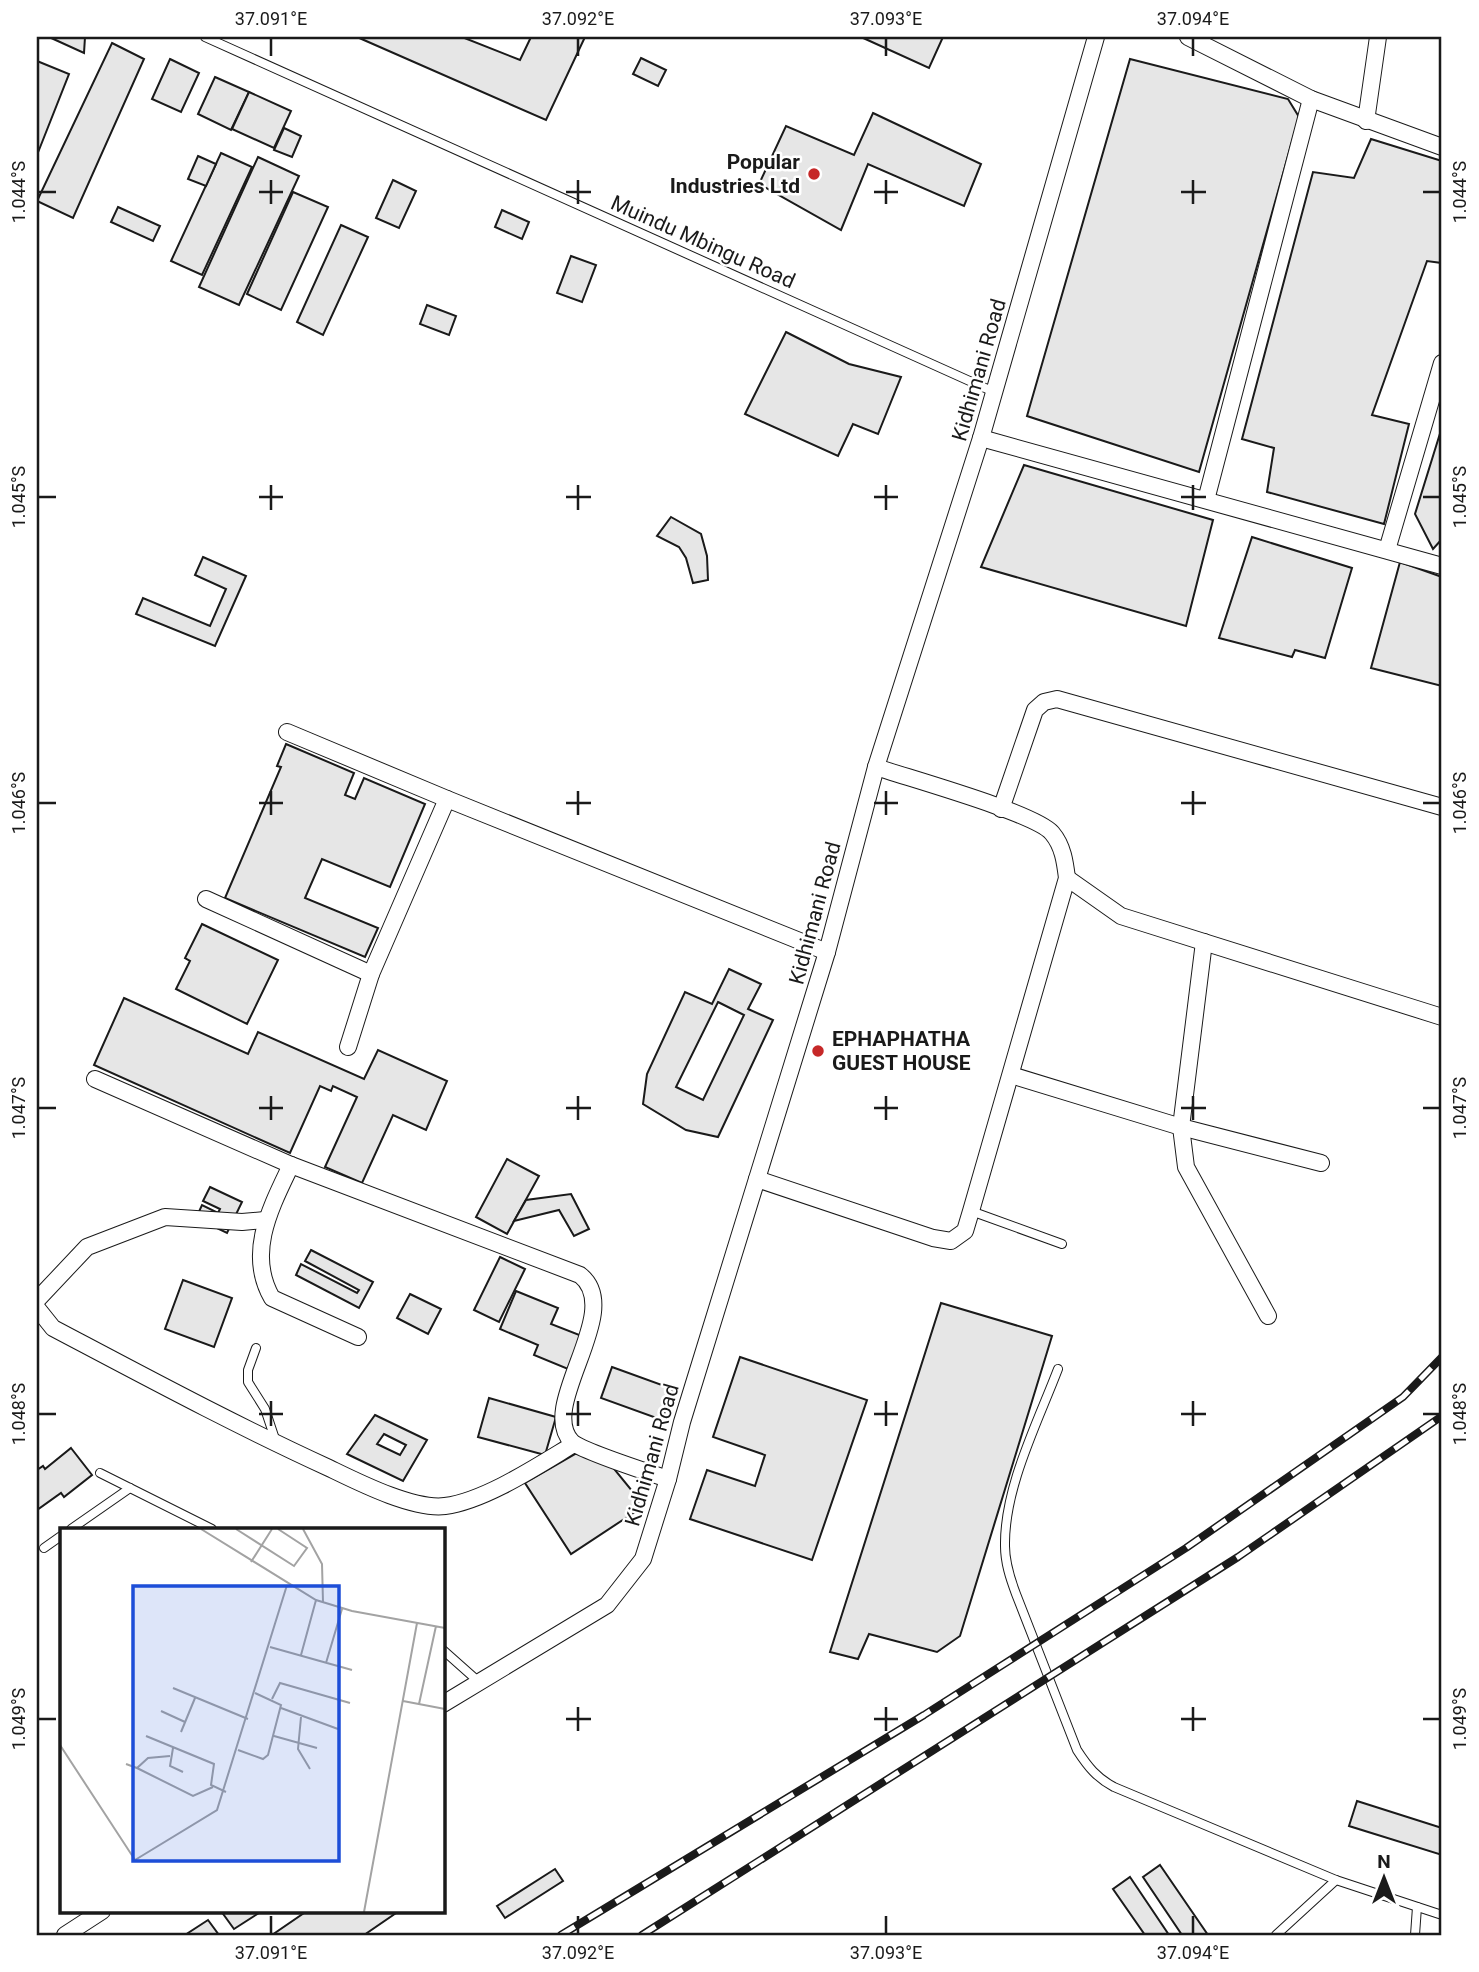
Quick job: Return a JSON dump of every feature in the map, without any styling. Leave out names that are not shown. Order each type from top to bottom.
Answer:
[{"type":"street","name":"Kidhimani Road","points":[[444,1703],[607,1605],[643,1559],[668,1479],[682,1422],[827,953],[876,767],[981,438],[1096,37]]},
{"type":"street","points":[[1188,37],[1311,99],[1442,147]]},
{"type":"street","points":[[1366,121],[1378,37]]},
{"type":"street","points":[[1206,500],[1311,99]]},
{"type":"street","points":[[1387,550],[1442,363]]},
{"type":"street","points":[[981,438],[1442,566]]},
{"type":"street","points":[[1001,809],[1035,710],[1044,702],[1057,699],[1442,807]]},
{"type":"street","points":[[287,732],[827,953]]},
{"type":"street","points":[[757,1179],[933,1238],[951,1241],[965,1231],[1011,1075],[1067,878],[1064,854],[1051,832],[1027,817],[876,767]]},
{"type":"street","points":[[348,1047],[371,974],[447,799]]},
{"type":"street","points":[[1067,878],[1121,916],[1442,1017]]},
{"type":"street","points":[[206,899],[371,974]]},
{"type":"street","points":[[1204,942],[1181,1127],[1186,1167],[1268,1316]]},
{"type":"street","points":[[1011,1075],[1181,1127],[1321,1163]]},
{"type":"street","points":[[94,1079],[291,1165],[586,1279],[590,1285],[593,1307],[591,1328],[562,1410],[564,1431],[575,1444],[668,1479]]},
{"type":"street","points":[[291,1165],[265,1220],[261,1244],[262,1274],[272,1298],[358,1337]]},
{"type":"street","points":[[37,1300],[87,1247],[165,1217],[242,1222],[265,1220]]},
{"type":"street","points":[[37,1308],[53,1328],[277,1444],[374,1489],[430,1507],[447,1506],[472,1498],[521,1476],[575,1444]]},
{"type":"street","points":[[65,1935],[100,1912]]},
{"type":"lane","name":"Muindu Mbingu Road","points":[[205,37],[994,392]]},
{"type":"lane","points":[[971,1211],[1062,1244]]},
{"type":"lane","points":[[256,1348],[248,1370],[248,1381],[265,1409],[277,1444]]},
{"type":"lane","points":[[1058,1369],[1014,1487],[1006,1522],[1005,1548],[1012,1583],[1077,1750],[1099,1779],[1114,1787],[1336,1880],[1442,1914]]},
{"type":"lane","points":[[100,1473],[210,1528]]},
{"type":"lane","points":[[72,1528],[130,1488]]},
{"type":"lane","points":[[44,1548],[60,1537]]},
{"type":"lane","points":[[444,1651],[479,1682]]},
{"type":"lane","points":[[1276,1935],[1336,1880]]},
{"type":"lane","points":[[1415,1935],[1417,1908]]},
{"type":"building","points":[[49,37],[85,37],[84,53]]},
{"type":"building","points":[[357,37],[462,37],[520,60],[531,37],[585,37],[546,120]]},
{"type":"building","points":[[861,37],[943,37],[929,68]]},
{"type":"building","points":[[112,43],[144,59],[73,218],[37,201]]},
{"type":"building","points":[[641,58],[666,70],[658,86],[633,74]]},
{"type":"building","points":[[170,59],[199,73],[181,112],[152,99]]},
{"type":"building","points":[[1130,59],[1288,99],[1299,117],[1199,472],[1027,416]]},
{"type":"building","points":[[37,61],[69,74],[37,155]]},
{"type":"building","points":[[215,77],[249,92],[231,130],[198,114]]},
{"type":"building","points":[[249,92],[291,111],[274,148],[232,129]]},
{"type":"building","name":"Popular Industries Ltd","points":[[873,113],[981,164],[964,206],[868,164],[841,230],[759,184],[786,126],[854,155]]},
{"type":"building","points":[[284,128],[301,136],[292,157],[274,150]]},
{"type":"building","points":[[1371,139],[1442,161],[1442,263],[1427,261],[1372,415],[1409,424],[1384,524],[1267,492],[1274,448],[1242,439],[1313,172],[1354,178]]},
{"type":"building","points":[[221,153],[252,167],[202,275],[171,261]]},
{"type":"building","points":[[198,156],[216,164],[206,186],[188,179]]},
{"type":"building","points":[[258,157],[299,176],[239,305],[199,287]]},
{"type":"building","points":[[393,180],[416,191],[399,228],[376,218]]},
{"type":"building","points":[[293,192],[328,207],[281,310],[247,294]]},
{"type":"building","points":[[118,207],[160,226],[153,241],[111,222]]},
{"type":"building","points":[[502,210],[529,222],[522,239],[495,227]]},
{"type":"building","points":[[341,225],[368,237],[323,335],[297,322]]},
{"type":"building","points":[[571,256],[596,265],[582,302],[557,293]]},
{"type":"building","points":[[427,305],[456,316],[449,335],[420,324]]},
{"type":"building","points":[[786,332],[849,364],[901,377],[878,434],[853,424],[838,456],[745,414]]},
{"type":"building","points":[[1442,427],[1442,539],[1433,549],[1415,514]]},
{"type":"building","points":[[1024,465],[1213,520],[1186,626],[981,567]]},
{"type":"building","points":[[671,517],[701,534],[707,556],[708,580],[693,583],[686,558],[679,547],[657,536]]},
{"type":"building","points":[[1252,537],[1352,568],[1325,658],[1295,650],[1292,657],[1219,638]]},
{"type":"building","points":[[203,557],[246,576],[215,646],[136,614],[143,598],[210,626],[226,589],[195,575]]},
{"type":"building","points":[[1400,562],[1442,577],[1442,686],[1371,668]]},
{"type":"building","points":[[286,744],[354,773],[345,795],[355,799],[364,778],[425,804],[390,887],[322,859],[305,898],[378,928],[365,957],[225,898],[281,767],[277,766]]},
{"type":"building","points":[[202,924],[278,960],[247,1024],[176,989],[190,961],[185,958]]},
{"type":"building","points":[[729,969],[761,984],[748,1009],[773,1020],[718,1137],[686,1130],[643,1104],[647,1074],[685,992],[712,1004]],"holes":[[[718,1002],[744,1015],[703,1100],[676,1087]]]},
{"type":"building","points":[[124,998],[248,1054],[258,1032],[364,1079],[378,1050],[447,1081],[426,1130],[393,1115],[362,1183],[325,1167],[357,1097],[333,1086],[331,1091],[320,1086],[290,1153],[94,1065]]},
{"type":"building","points":[[507,1159],[539,1176],[507,1234],[476,1217]]},
{"type":"building","points":[[210,1187],[242,1202],[227,1233],[196,1218],[202,1205],[218,1213],[220,1209],[203,1201]]},
{"type":"building","points":[[571,1194],[589,1229],[574,1236],[559,1210],[514,1221],[526,1200]]},
{"type":"building","points":[[311,1250],[373,1282],[359,1308],[296,1275],[301,1264],[357,1293],[359,1290],[305,1261]]},
{"type":"building","points":[[500,1257],[525,1269],[499,1322],[474,1310]]},
{"type":"building","points":[[183,1280],[232,1298],[214,1347],[165,1329]]},
{"type":"building","points":[[516,1291],[558,1308],[551,1324],[582,1336],[568,1369],[534,1355],[538,1345],[500,1329]]},
{"type":"building","points":[[410,1294],[441,1309],[428,1334],[397,1318]]},
{"type":"building","points":[[941,1303],[1052,1336],[960,1636],[937,1652],[869,1634],[858,1659],[830,1652]]},
{"type":"building","points":[[740,1357],[867,1400],[812,1560],[690,1519],[707,1470],[755,1486],[765,1455],[713,1437]]},
{"type":"building","points":[[612,1367],[673,1389],[662,1420],[601,1398]]},
{"type":"building","points":[[489,1398],[556,1417],[545,1455],[478,1437]]},
{"type":"building","points":[[375,1415],[427,1440],[403,1481],[347,1454]],"holes":[[[384,1434],[406,1445],[400,1455],[377,1444]]]},
{"type":"building","points":[[71,1448],[92,1475],[64,1497],[61,1493],[37,1510],[37,1470],[43,1466],[45,1469]]},
{"type":"building","points":[[577,1453],[611,1465],[633,1492],[641,1508],[571,1554],[525,1483]]},
{"type":"building","points":[[1357,1801],[1442,1828],[1442,1855],[1349,1826]]},
{"type":"building","points":[[1160,1865],[1208,1935],[1182,1935],[1143,1877]]},
{"type":"building","points":[[555,1869],[563,1881],[505,1918],[497,1906]]},
{"type":"building","points":[[1130,1877],[1169,1935],[1145,1935],[1113,1889]]},
{"type":"building","points":[[222,1912],[260,1912],[234,1929]]},
{"type":"building","points":[[306,1912],[398,1912],[364,1935],[272,1935]]},
{"type":"building","points":[[208,1920],[219,1935],[185,1935]]},
{"type":"railway","points":[[561,1935],[924,1715],[1186,1548],[1403,1397],[1442,1357]]},
{"type":"railway","points":[[642,1935],[1238,1557],[1442,1416]]},
{"type":"place","name":"Popular Industries Ltd","points":[[814,174]]},
{"type":"place","name":"EPHAPHATHA GUEST HOUSE","points":[[818,1051]]}]
